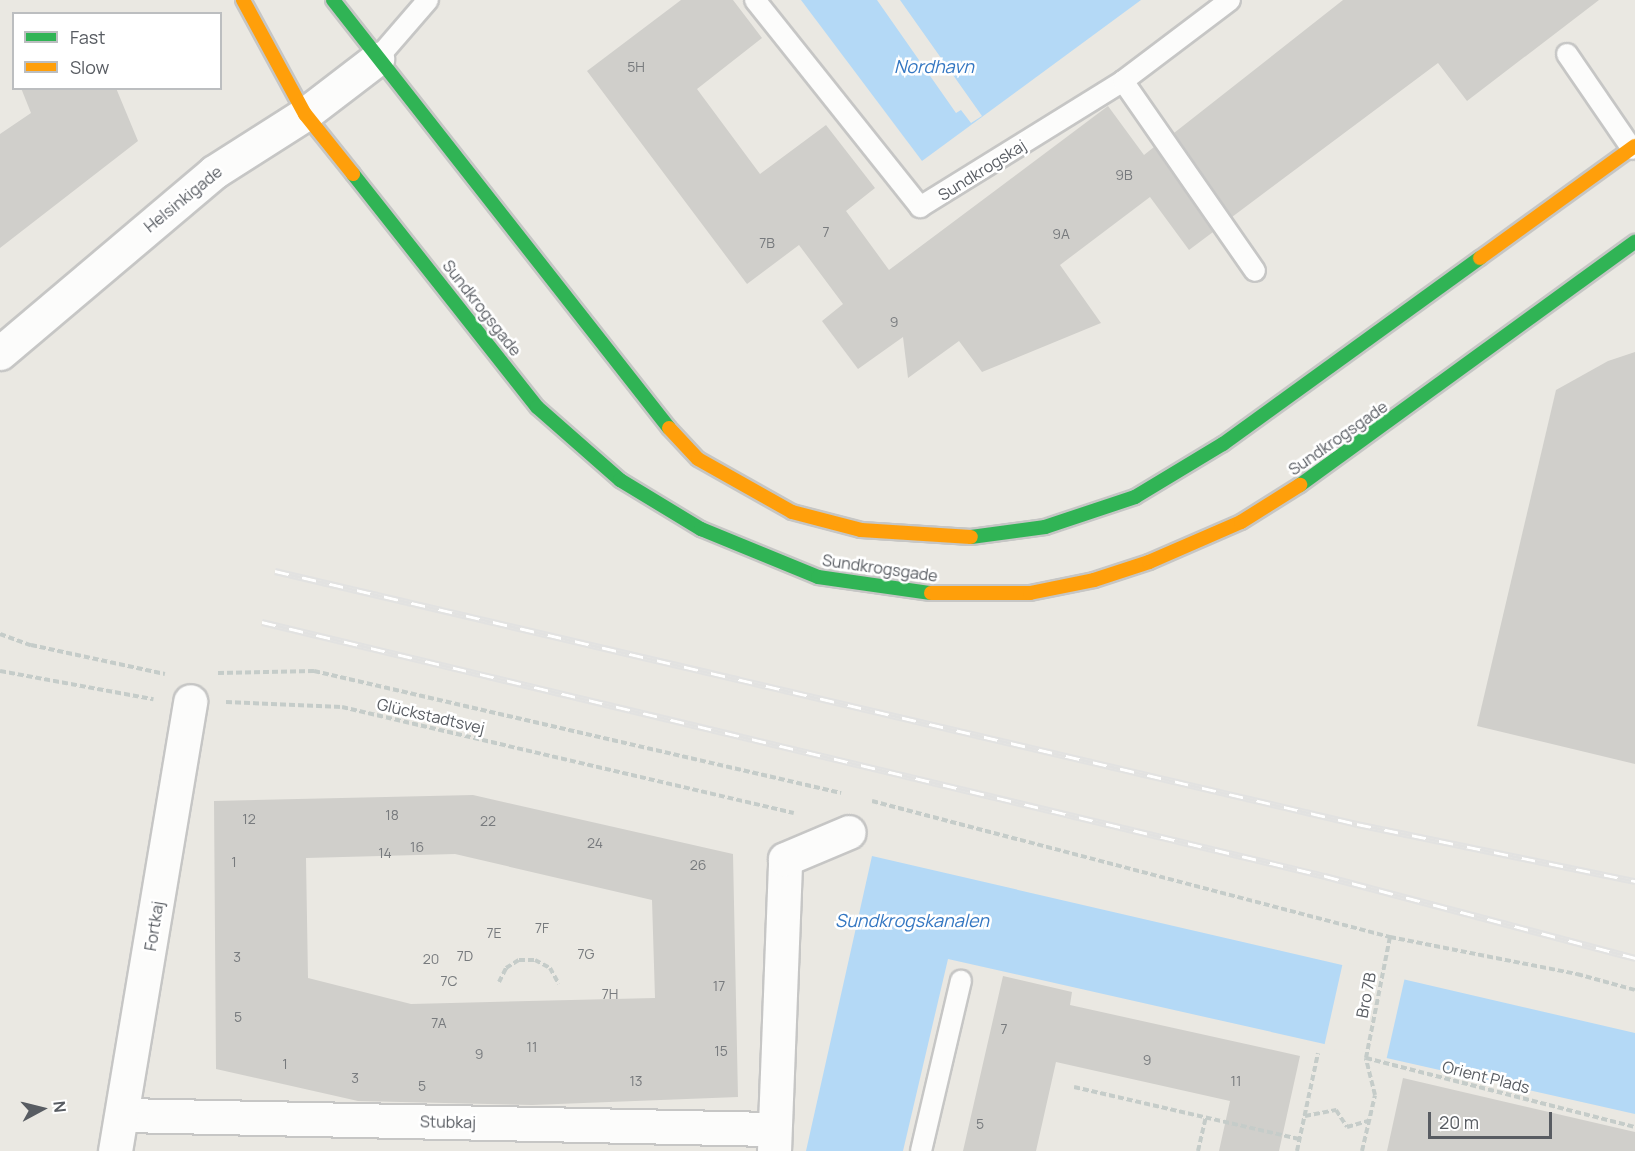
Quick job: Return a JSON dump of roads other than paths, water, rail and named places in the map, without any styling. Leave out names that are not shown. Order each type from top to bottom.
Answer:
[{"type":"street","name":"Sundkrogsgade","points":[[243,0],[304,114],[537,407],[621,480],[701,529],[818,578],[923,593],[1030,593],[1094,580],[1149,562],[1241,522],[1314,477],[1635,242]]},
{"type":"street","points":[[333,0],[635,390],[698,459],[733,482],[792,512],[861,530],[962,538],[1045,527],[1135,497],[1232,438],[1634,149]]},
{"type":"street","name":"Helsinkigade","points":[[0,353],[214,172],[304,114],[377,59]]},
{"type":"street","name":"Fortkaj","points":[[115,1151],[123,1115],[190,701]]},
{"type":"street","points":[[773,1140],[785,859],[849,832]]},
{"type":"street","name":"Stubkaj","points":[[123,1115],[773,1140]]},
{"type":"lane","points":[[377,59],[428,0]]},
{"type":"lane","name":"Sundkrogskaj","points":[[755,0],[920,207],[1123,81],[1230,0]]},
{"type":"lane","points":[[1566,54],[1634,149]]},
{"type":"lane","points":[[1123,81],[1255,271]]},
{"type":"lane","points":[[921,1151],[961,981]]},
{"type":"water","name":"Nordhavn","points":[[801,0],[1141,0],[922,161]]},
{"type":"water","name":"Sundkrogskanalen","points":[[872,856],[1635,1033],[1635,1114],[948,959],[903,1151],[806,1151]]},
{"type":"railway","points":[[275,571],[1357,824],[1635,881]]},
{"type":"railway","points":[[262,622],[1325,876],[1635,958]]}]
